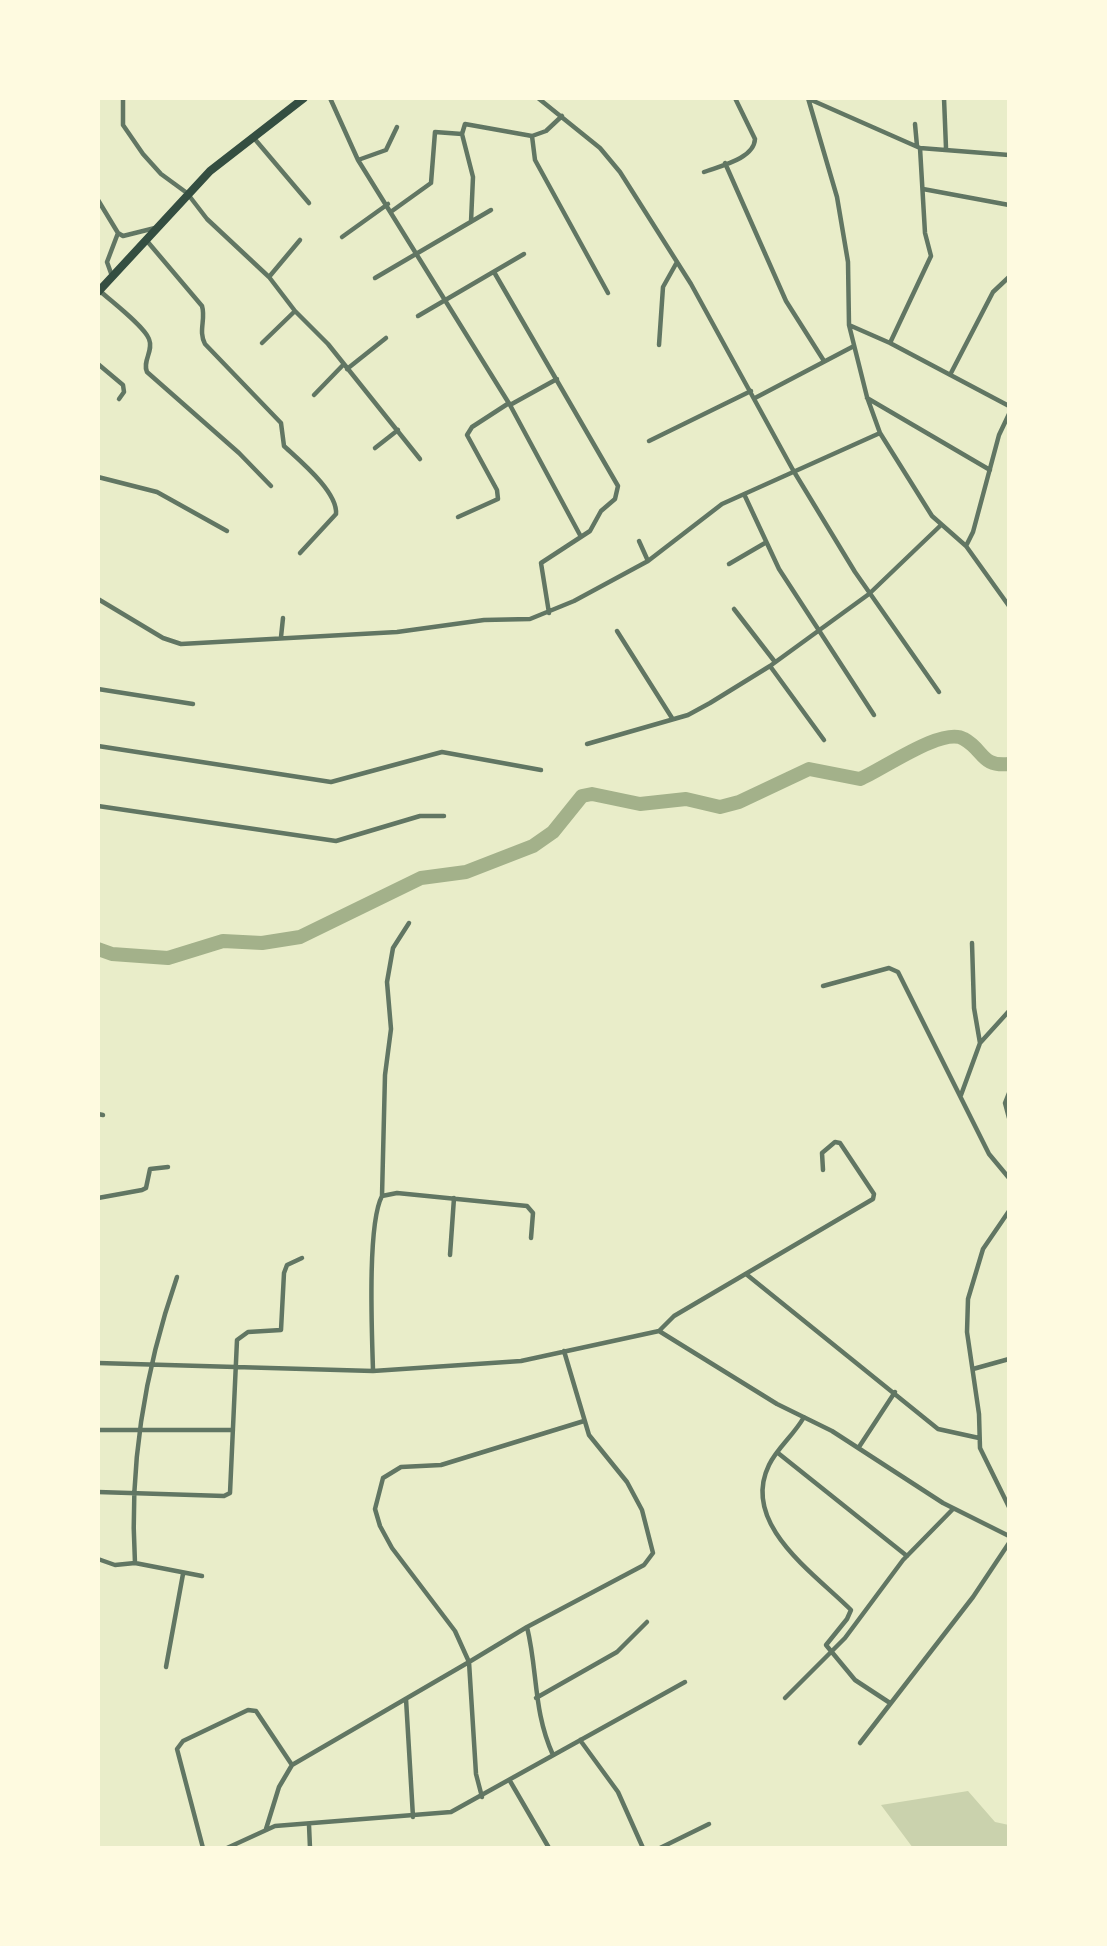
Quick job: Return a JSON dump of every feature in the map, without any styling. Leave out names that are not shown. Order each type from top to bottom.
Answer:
[{"type":"highway","points":[[99,291],[187,194],[253,136],[304,98]]},
{"type":"street","points":[[122,98],[123,125],[161,174],[187,194],[214,226],[269,277],[420,459]]},
{"type":"street","points":[[330,98],[358,160],[510,404],[580,535]]},
{"type":"street","points":[[538,98],[600,148],[620,172],[677,262],[793,470],[869,594],[939,692]]},
{"type":"street","points":[[704,173],[746,155],[754,145],[755,139],[735,98]]},
{"type":"street","points":[[808,98],[919,147],[1009,155]]},
{"type":"street","points":[[808,98],[837,197],[848,262],[849,326],[867,397],[880,433],[940,526],[966,546],[1009,607]]},
{"type":"street","points":[[944,98],[946,148]]},
{"type":"street","points":[[471,222],[473,177],[462,134],[467,123],[485,129],[532,136],[547,131],[562,116]]},
{"type":"street","points":[[890,343],[931,256],[925,233],[915,124]]},
{"type":"street","points":[[358,160],[386,150],[397,127]]},
{"type":"street","points":[[392,211],[431,183],[435,132],[462,134]]},
{"type":"street","points":[[253,136],[309,203]]},
{"type":"street","points":[[532,136],[535,160],[608,293]]},
{"type":"street","points":[[725,163],[786,301],[824,361]]},
{"type":"street","points":[[923,189],[1009,205]]},
{"type":"street","points":[[98,200],[118,233],[123,236],[155,228]]},
{"type":"street","points":[[342,237],[387,204]]},
{"type":"street","points":[[375,278],[491,210]]},
{"type":"street","points":[[112,276],[107,262],[118,233]]},
{"type":"street","points":[[146,239],[202,306],[204,316],[201,333],[205,344],[281,423],[284,446],[318,479],[336,506],[336,514],[300,553]]},
{"type":"street","points":[[269,277],[300,240]]},
{"type":"street","points":[[418,316],[524,254]]},
{"type":"street","points":[[659,345],[663,287],[677,262]]},
{"type":"street","points":[[494,272],[618,486],[615,499],[601,511],[590,531],[580,535],[576,543],[541,563],[549,613]]},
{"type":"street","points":[[951,373],[993,292],[1009,277]]},
{"type":"street","points":[[99,291],[148,337],[150,349],[145,364],[148,372],[239,453],[271,486]]},
{"type":"street","points":[[262,343],[295,311]]},
{"type":"street","points":[[849,326],[890,343],[1008,404]]},
{"type":"street","points":[[314,395],[345,367],[386,338]]},
{"type":"street","points":[[755,398],[854,346]]},
{"type":"street","points":[[98,364],[123,385],[124,392],[119,399]]},
{"type":"street","points":[[458,517],[498,499],[497,489],[467,435],[472,427],[557,379]]},
{"type":"street","points":[[649,441],[751,391]]},
{"type":"street","points":[[867,397],[990,470]]},
{"type":"street","points":[[966,546],[999,435],[1009,414]]},
{"type":"street","points":[[375,449],[398,430]]},
{"type":"street","points":[[98,599],[176,643],[397,632],[484,620],[530,619],[549,613],[648,561],[722,504],[880,433]]},
{"type":"street","points":[[98,477],[157,492],[227,531]]},
{"type":"street","points":[[744,494],[765,543],[874,715]]},
{"type":"street","points":[[587,744],[696,712],[772,664],[869,594],[940,526]]},
{"type":"street","points":[[639,541],[648,561]]},
{"type":"street","points":[[729,564],[765,543]]},
{"type":"street","points":[[734,610],[824,740]]},
{"type":"street","points":[[281,637],[283,618]]},
{"type":"street","points":[[617,631],[672,718]]},
{"type":"street","points":[[98,689],[193,704]]},
{"type":"street","points":[[98,746],[331,782],[442,752],[541,769]]},
{"type":"street","points":[[98,806],[336,841],[420,816],[444,816]]},
{"type":"street","points":[[373,1371],[371,1310],[376,1228],[382,1196],[385,1075],[391,1029],[387,982],[393,948],[409,923]]},
{"type":"street","points":[[972,943],[974,1008],[980,1043]]},
{"type":"street","points":[[823,986],[847,978],[894,969],[918,1007],[935,1051],[961,1096],[989,1154],[1009,1178]]},
{"type":"street","points":[[961,1096],[980,1043],[1009,1011]]},
{"type":"street","points":[[1009,1093],[1005,1103],[1009,1118]]},
{"type":"street","points":[[98,1363],[373,1371],[521,1361],[659,1331],[674,1316],[873,1199],[874,1194],[865,1177],[840,1143],[835,1142],[822,1153],[823,1170]]},
{"type":"street","points":[[98,1198],[142,1191],[146,1188],[150,1169],[168,1167]]},
{"type":"street","points":[[382,1196],[397,1193],[527,1206],[533,1213],[530,1238]]},
{"type":"street","points":[[450,1255],[454,1198]]},
{"type":"street","points":[[1009,1211],[983,1249],[968,1298],[967,1332],[979,1438],[986,1464],[1009,1507]]},
{"type":"street","points":[[98,1492],[228,1494],[235,1348],[242,1335],[281,1330],[284,1273],[287,1265],[302,1258]]},
{"type":"street","points":[[746,1274],[938,1429],[979,1438]]},
{"type":"street","points":[[135,1563],[133,1493],[150,1365],[177,1277]]},
{"type":"street","points":[[659,1331],[777,1404],[859,1447],[953,1509],[1009,1536]]},
{"type":"street","points":[[266,1829],[279,1787],[292,1765],[527,1627],[644,1565],[653,1553],[642,1510],[627,1482],[589,1435],[584,1421],[583,1405],[564,1352]]},
{"type":"street","points":[[973,1369],[1009,1359]]},
{"type":"street","points":[[859,1447],[895,1392]]},
{"type":"street","points":[[804,1418],[778,1453],[761,1483],[762,1505],[779,1541],[851,1610],[847,1619],[826,1644],[855,1680],[890,1703]]},
{"type":"street","points":[[482,1797],[476,1774],[469,1662],[455,1631],[392,1548],[380,1526],[375,1509],[383,1478],[401,1467],[440,1465],[584,1421]]},
{"type":"street","points":[[98,1430],[233,1430]]},
{"type":"street","points":[[778,1453],[907,1556]]},
{"type":"street","points":[[785,1698],[832,1652],[907,1556],[953,1509]]},
{"type":"street","points":[[860,1743],[973,1597],[1009,1544]]},
{"type":"street","points":[[98,1559],[122,1566],[135,1563],[202,1576]]},
{"type":"street","points":[[166,1667],[183,1574]]},
{"type":"street","points":[[536,1698],[617,1652],[647,1622]]},
{"type":"street","points":[[527,1627],[532,1647],[536,1698],[544,1734],[553,1755]]},
{"type":"street","points":[[227,1848],[266,1829],[451,1812],[685,1682]]},
{"type":"street","points":[[406,1699],[413,1817]]},
{"type":"street","points":[[203,1848],[178,1745],[248,1710],[256,1710],[292,1765]]},
{"type":"street","points":[[580,1740],[618,1792],[643,1848]]},
{"type":"street","points":[[510,1781],[549,1848]]},
{"type":"street","points":[[660,1848],[709,1824]]},
{"type":"street","points":[[309,1825],[310,1848]]},
{"type":"green space","points":[[968,1791],[995,1822],[1009,1825],[1009,1848],[913,1848],[881,1805]]},
{"type":"waterway","points":[[98,949],[112,954],[168,958],[223,941],[262,943],[300,937],[421,878],[466,872],[533,846],[553,832],[582,796],[592,794],[640,804],[686,799],[720,807],[739,802],[809,769],[860,779],[912,751],[942,738],[954,737],[971,743],[993,763],[1009,764]]}]
